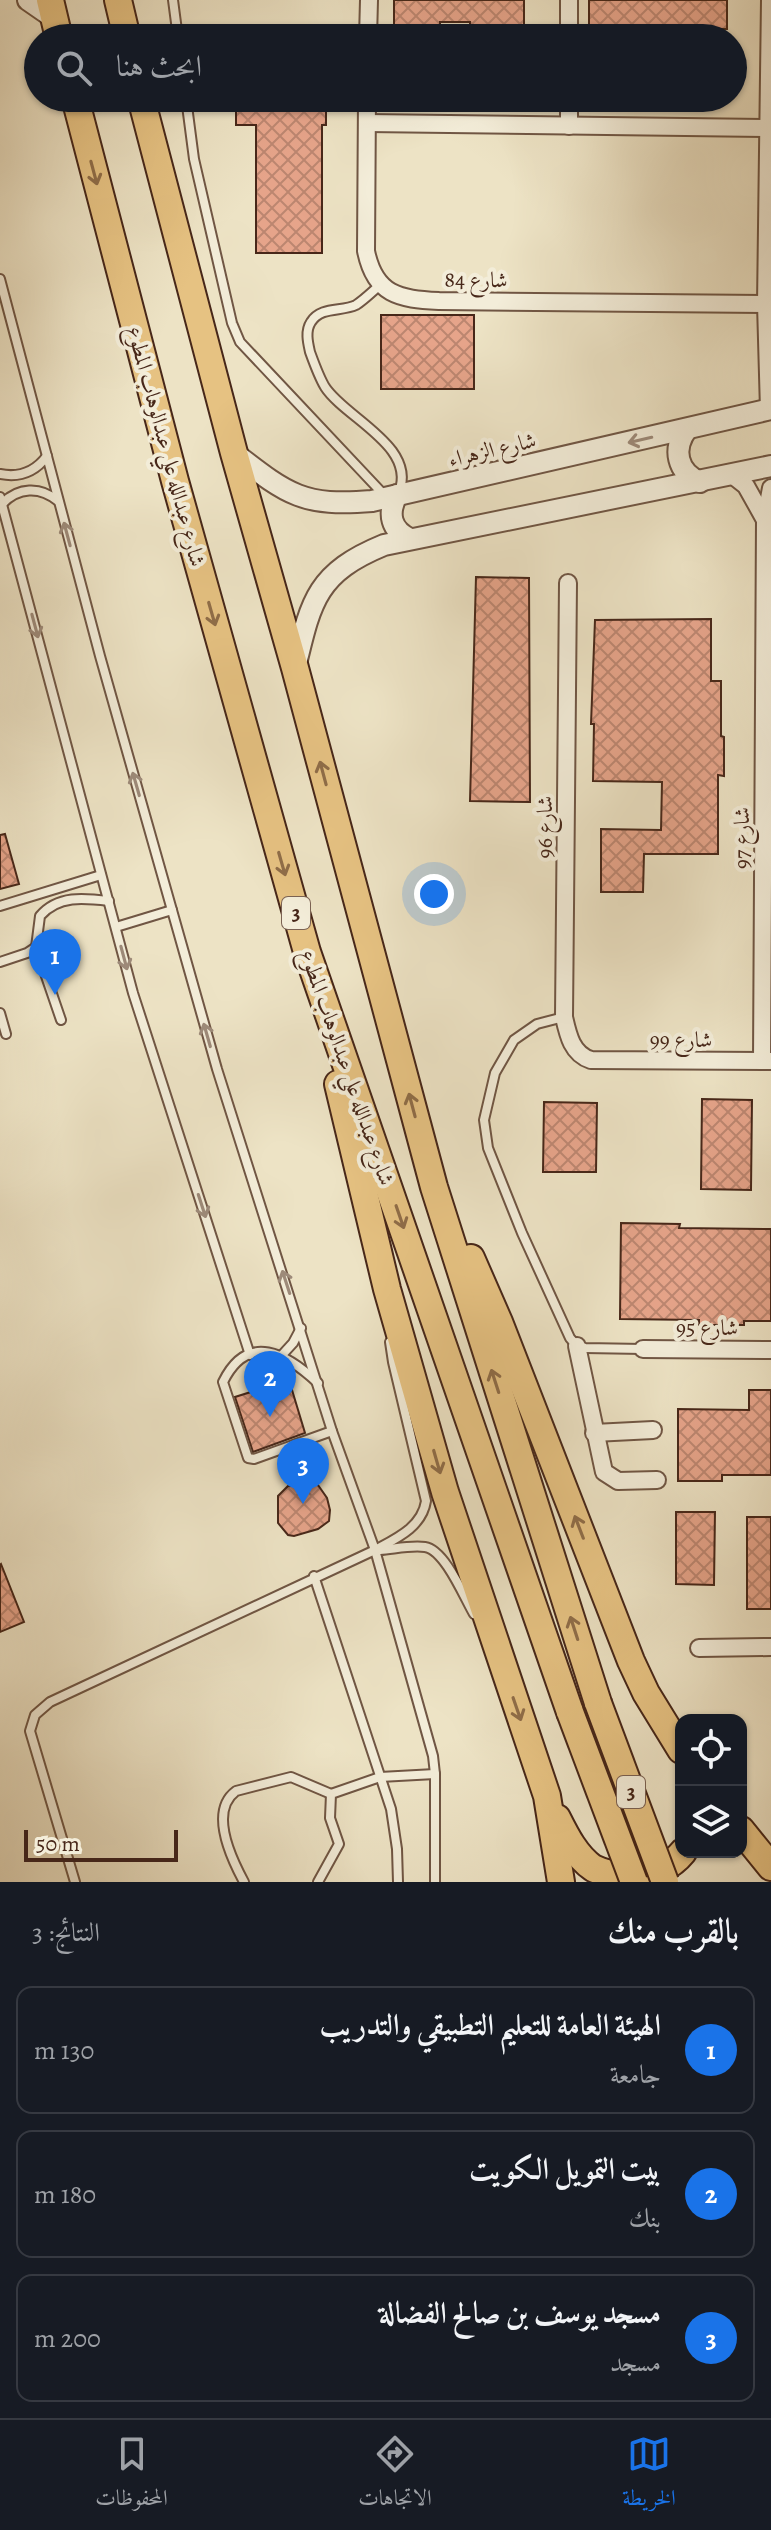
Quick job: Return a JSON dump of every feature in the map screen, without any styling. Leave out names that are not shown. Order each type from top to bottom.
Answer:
[{"type":"main road","points":[[118,0],[124,24]]},
{"type":"main road","name":"شارع عبدالله علي عبدالوهاب المطوع","points":[[79,112],[171,466],[307,952],[570,1712],[634,1882]]},
{"type":"main road","name":"شارع عبدالله علي عبدالوهاب المطوع","points":[[145,112],[434,1187],[598,1703],[665,1882]]},
{"type":"main road","points":[[307,952],[391,1304],[445,1492],[547,1796],[573,1847],[584,1860],[604,1873],[617,1877],[645,1876],[677,1858]]},
{"type":"main road","points":[[434,1187],[472,1258],[499,1322],[631,1661],[646,1693],[675,1740]]},
{"type":"main road","points":[[547,1796],[561,1882]]},
{"type":"main road","points":[[755,1845],[771,1867]]},
{"type":"street","points":[[28,0],[54,19]]},
{"type":"street","points":[[368,24],[369,0]]},
{"type":"street","points":[[569,0],[569,24]]},
{"type":"street","points":[[770,0],[766,304],[770,410]]},
{"type":"street","points":[[367,112],[366,251],[370,269],[380,285]]},
{"type":"street","points":[[569,112],[569,126]]},
{"type":"street","points":[[367,123],[770,128]]},
{"type":"street","name":"شارع 84","points":[[380,285],[390,293],[410,300],[766,304]]},
{"type":"street","name":"شارع الزهراء","points":[[234,453],[286,492],[335,504],[392,496],[770,410]]},
{"type":"street","points":[[687,429],[681,436],[677,454],[684,471],[700,482]]},
{"type":"street","points":[[295,668],[306,620],[316,597],[331,575],[355,557],[410,539],[771,466]]},
{"type":"street","name":"شارع 97","points":[[732,475],[746,486],[765,520]]},
{"type":"street","name":"شارع 97","points":[[766,1061],[765,520],[771,488]]},
{"type":"street","points":[[392,496],[394,526],[410,539]]},
{"type":"street","name":"شارع 96","points":[[568,583],[564,1017],[574,1047],[583,1057],[591,1060]]},
{"type":"street","name":"شارع 99","points":[[591,1060],[766,1061]]},
{"type":"street","points":[[577,1346],[601,1468],[608,1477],[618,1481],[657,1480]]},
{"type":"street","name":"شارع 95","points":[[643,1349],[771,1350]]},
{"type":"street","points":[[594,1433],[653,1430]]},
{"type":"street","points":[[699,1648],[771,1647]]},
{"type":"lane","points":[[173,0],[176,24]]},
{"type":"lane","points":[[188,112],[194,159],[232,323],[240,342],[392,496],[403,482],[391,451],[376,433],[326,388],[308,344],[310,322],[318,315],[355,306],[380,285]]},
{"type":"lane","points":[[0,279],[217,1069],[332,1431],[375,1550],[433,1756],[435,1882]]},
{"type":"lane","points":[[0,474],[15,475],[30,471],[47,456]]},
{"type":"lane","points":[[59,502],[34,490],[1,500],[133,993],[250,1355]]},
{"type":"lane","points":[[0,906],[101,875]]},
{"type":"lane","points":[[61,1020],[36,947],[40,916],[56,903],[78,898],[109,901]]},
{"type":"lane","points":[[116,927],[172,910]]},
{"type":"lane","points":[[0,962],[36,947]]},
{"type":"lane","points":[[0,1013],[6,1034]]},
{"type":"lane","points":[[564,1017],[537,1024],[514,1040],[495,1073],[484,1120],[488,1148],[522,1233],[570,1338],[577,1346],[585,1348],[643,1349]]},
{"type":"lane","points":[[75,1882],[30,1731],[35,1715],[50,1702],[375,1550],[401,1536],[419,1521],[426,1501],[393,1362],[389,1335],[391,1304]]},
{"type":"lane","points":[[282,1355],[301,1328]]},
{"type":"lane","points":[[319,1383],[292,1360],[266,1352],[242,1359],[223,1382],[248,1458],[254,1459],[332,1431]]},
{"type":"lane","points":[[375,1550],[433,1549],[445,1561],[478,1620],[494,1640]]},
{"type":"lane","points":[[314,1576],[395,1831],[398,1882]]},
{"type":"lane","points":[[244,1882],[223,1825],[222,1813],[236,1791],[291,1777],[331,1794],[380,1777],[435,1774]]},
{"type":"lane","points":[[318,1882],[339,1844],[330,1818],[331,1794]]},
{"type":"building","points":[[394,0],[524,0],[524,24],[394,24]]},
{"type":"building","points":[[589,0],[727,0],[727,24],[589,24]]},
{"type":"building","points":[[236,112],[326,112],[326,125],[322,125],[322,253],[256,253],[256,125],[236,125]]},
{"type":"building","points":[[381,315],[474,315],[474,389],[381,389]]},
{"type":"building","points":[[476,577],[529,578],[530,802],[470,801]]},
{"type":"building","points":[[711,619],[711,681],[721,681],[721,736],[724,737],[724,776],[718,775],[718,854],[644,854],[643,892],[601,892],[601,829],[661,830],[662,782],[593,781],[594,724],[591,724],[595,620]]},
{"type":"building","points":[[5,834],[19,884],[0,889],[0,835]]},
{"type":"building","points":[[702,1099],[752,1100],[751,1190],[701,1189]]},
{"type":"building","points":[[544,1102],[597,1103],[596,1172],[543,1172]]},
{"type":"building","points":[[621,1223],[680,1224],[679,1228],[771,1229],[771,1321],[744,1321],[744,1325],[699,1325],[699,1320],[620,1319]]},
{"type":"building","points":[[289,1380],[305,1433],[253,1452],[235,1397]]},
{"type":"building","points":[[749,1390],[771,1390],[771,1475],[722,1475],[722,1481],[678,1481],[678,1409],[749,1410]]},
{"type":"building","points":[[318,1485],[327,1498],[329,1521],[318,1529],[288,1535],[278,1523],[278,1496],[288,1486]]},
{"type":"building","points":[[676,1512],[715,1512],[714,1585],[676,1584]]},
{"type":"building","points":[[747,1517],[771,1517],[771,1609],[747,1609]]},
{"type":"building","points":[[0,1565],[24,1622],[0,1632]]},
{"type":"place","name":"الهيئة العامة للتعليم التطبيقي والتدريب","points":[[55,995]]},
{"type":"place","name":"بيت التمويل الكويت","points":[[270,1417]]},
{"type":"place","name":"مسجد يوسف بن صالح الفضالة","points":[[303,1504]]}]
